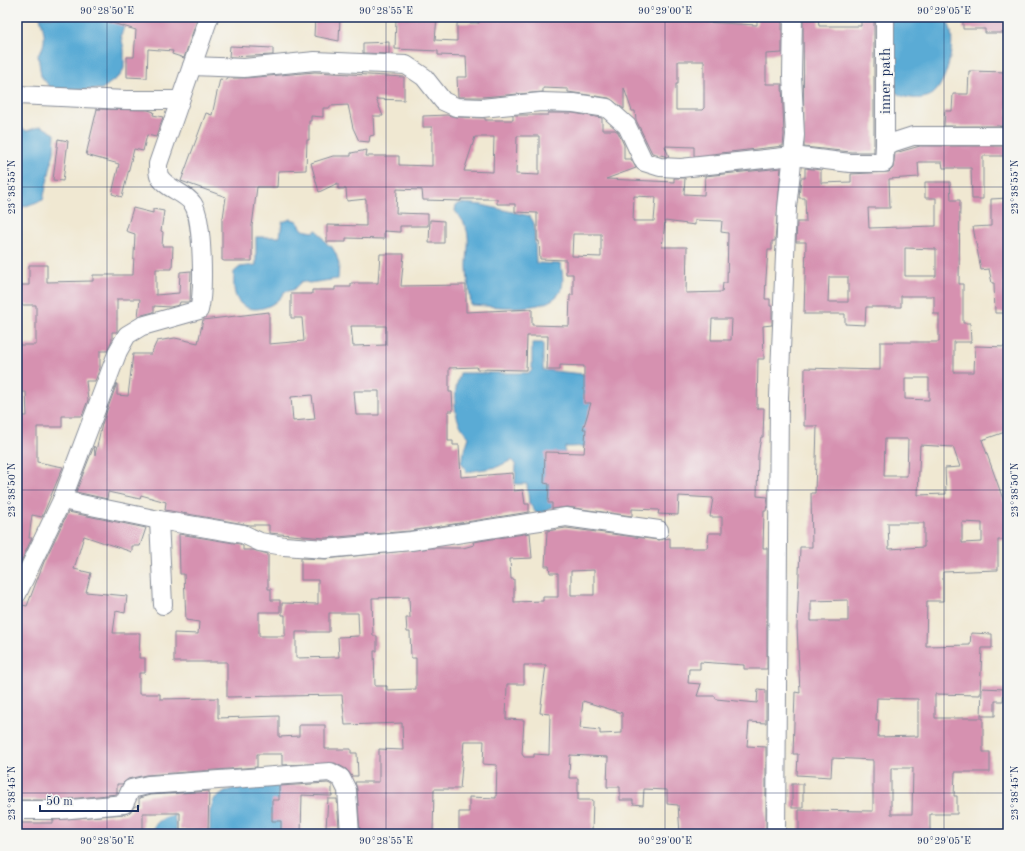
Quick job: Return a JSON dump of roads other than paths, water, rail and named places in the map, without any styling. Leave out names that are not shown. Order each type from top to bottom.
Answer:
[{"type":"street","points":[[17,594],[62,500],[118,351],[127,335],[142,326],[199,310],[201,246],[197,213],[192,202],[168,185],[159,176],[158,164],[209,17]]},
{"type":"street","points":[[776,834],[779,398],[787,208],[793,156],[793,17]]},
{"type":"street","name":"inner path","points":[[793,156],[850,163],[884,163],[885,17]]},
{"type":"street","points":[[192,66],[244,68],[315,61],[406,65],[424,77],[443,101],[456,107],[482,108],[541,102],[574,103],[607,108],[627,126],[644,162],[660,167],[681,168],[793,156]]},
{"type":"street","points":[[17,95],[126,100],[180,100]]},
{"type":"street","points":[[885,145],[913,136],[1008,136]]},
{"type":"street","points":[[62,500],[159,520],[243,534],[260,542],[284,546],[325,549],[411,541],[566,517],[659,530]]},
{"type":"street","points":[[159,520],[163,605]]},
{"type":"street","points":[[17,810],[60,810],[124,804],[131,789],[148,785],[330,772],[341,778],[347,790],[350,834]]},
{"type":"water","points":[[40,17],[127,17],[121,36],[124,49],[124,68],[121,75],[102,89],[53,91],[41,76],[38,55],[43,46],[44,37]]},
{"type":"water","points":[[895,17],[943,17],[948,23],[952,43],[948,68],[938,88],[933,94],[923,98],[905,97],[898,94],[891,88],[891,21]]},
{"type":"water","points":[[17,119],[19,127],[27,131],[41,126],[55,134],[54,152],[43,200],[20,208],[17,205]]},
{"type":"water","points":[[461,203],[482,205],[530,216],[534,223],[536,263],[561,264],[563,278],[562,289],[560,292],[553,299],[532,306],[505,307],[471,305],[467,272],[467,231],[461,218],[455,211],[456,205]]},
{"type":"water","points":[[291,219],[297,221],[303,230],[313,232],[317,230],[327,244],[332,247],[339,264],[338,279],[309,283],[302,281],[293,290],[284,292],[274,303],[266,307],[251,309],[244,306],[239,302],[235,294],[234,272],[240,267],[256,265],[256,237],[280,237],[282,222]]},
{"type":"water","points":[[532,343],[543,343],[543,370],[593,375],[597,446],[565,447],[561,504],[549,508],[546,514],[536,513],[529,503],[527,484],[515,484],[516,466],[512,460],[497,467],[467,472],[461,462],[469,437],[458,421],[455,409],[456,387],[460,373],[529,373],[532,370]]},
{"type":"water","points":[[283,785],[292,791],[296,834],[184,834],[210,831],[210,811],[214,799],[222,793],[232,789]]},
{"type":"water","points":[[174,815],[177,834],[152,834],[154,827],[159,821]]}]
